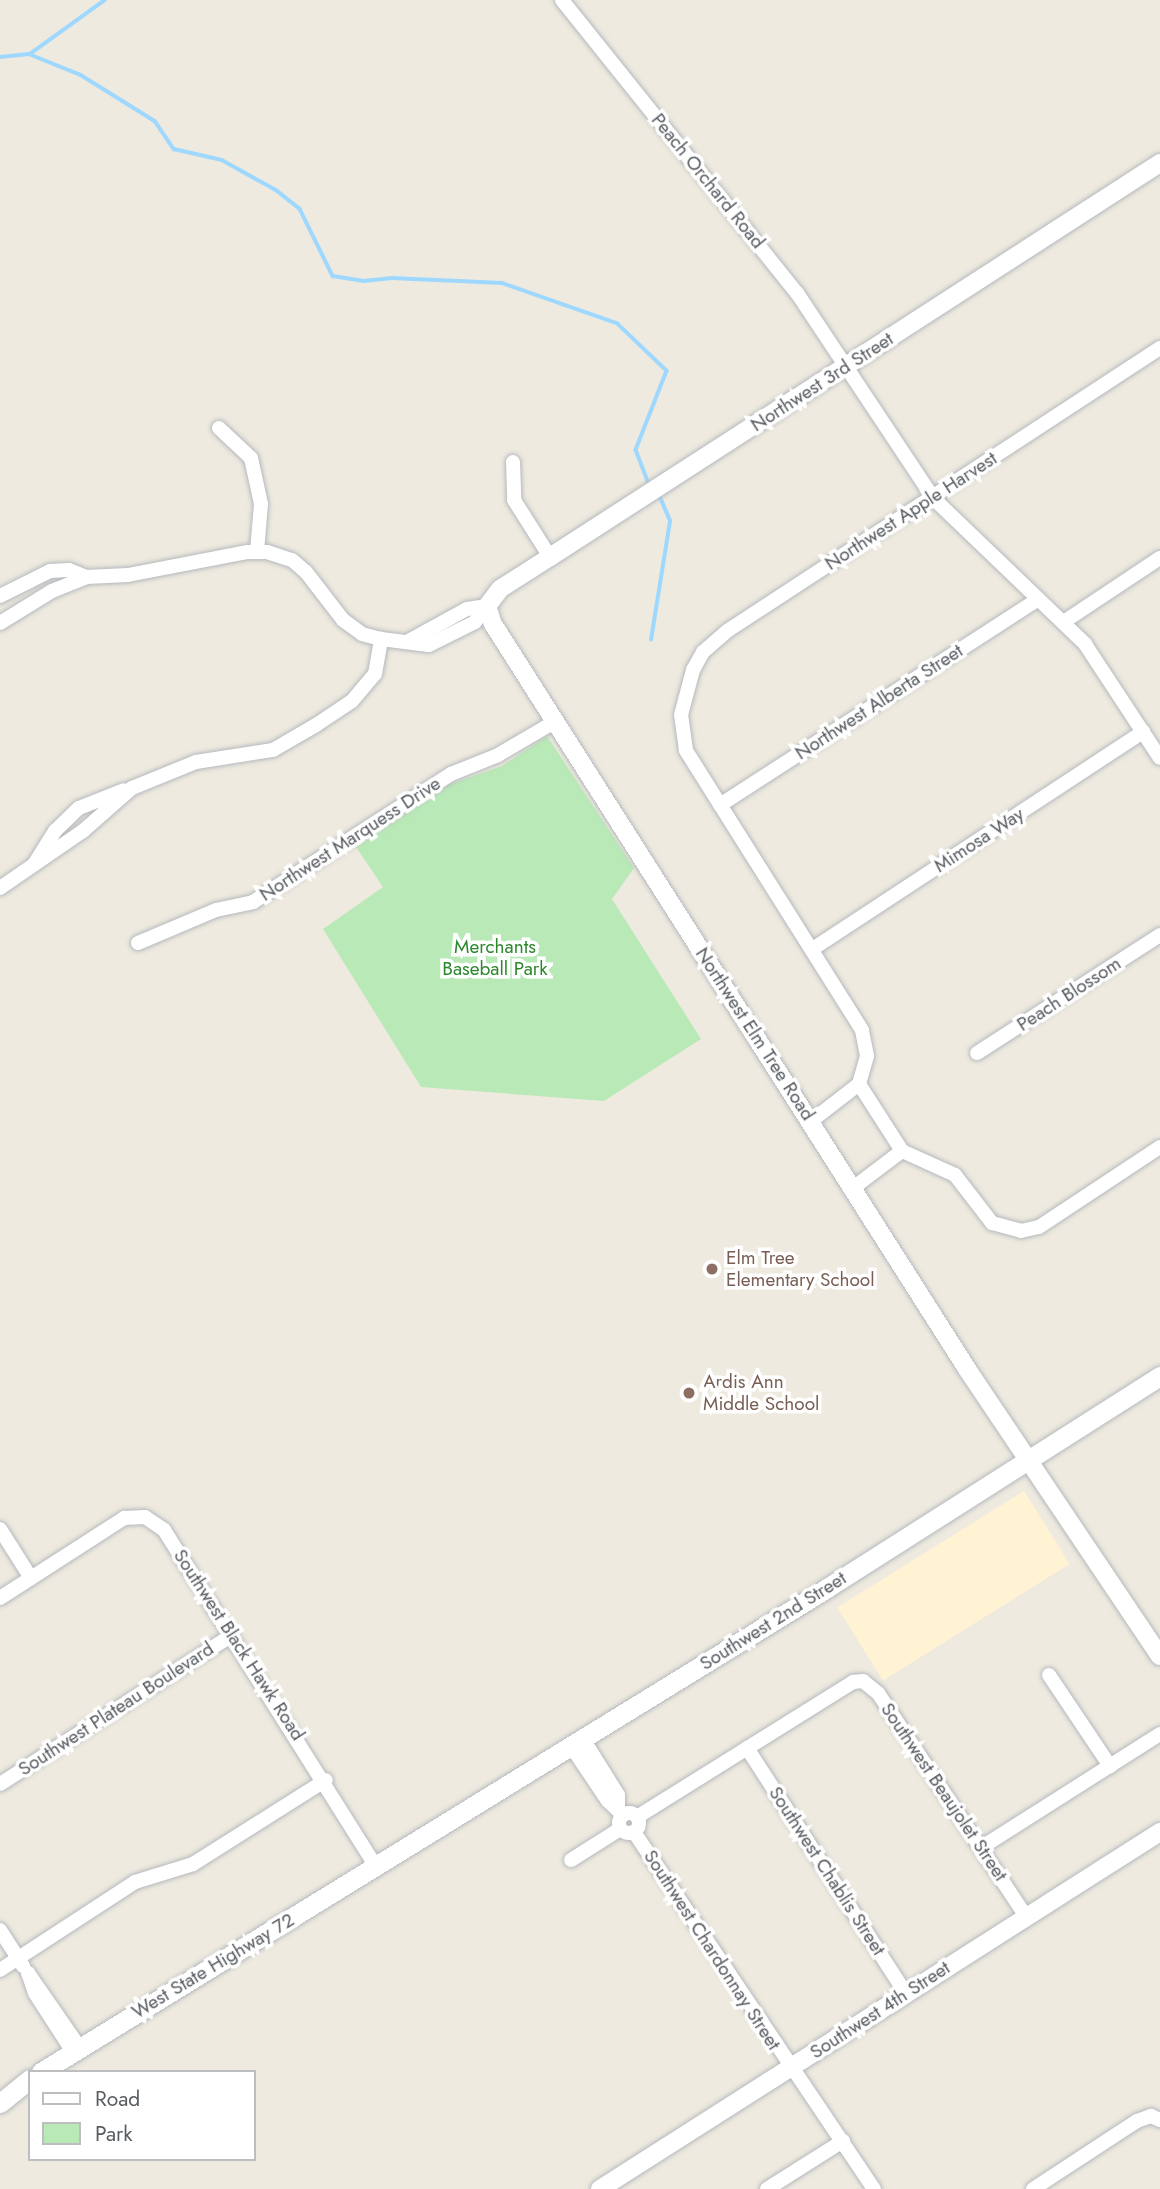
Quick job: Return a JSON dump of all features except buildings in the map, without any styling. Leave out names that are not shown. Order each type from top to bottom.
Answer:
[{"type":"main road","name":"Southwest 2nd Street","points":[[380,1864],[1160,1376]]},
{"type":"main road","name":"West State Highway 72","points":[[44,2070],[380,1864]]},
{"type":"main road","points":[[0,2103],[28,2081]]},
{"type":"street","name":"Peach Orchard Road","points":[[562,0],[797,293],[849,365],[933,498],[1086,643],[1160,758]]},
{"type":"street","name":"Northwest 3rd Street","points":[[487,606],[500,589],[550,556],[1160,163]]},
{"type":"street","name":"Northwest Apple Harvest","points":[[720,805],[686,750],[681,715],[684,693],[703,652],[727,631],[1160,348]]},
{"type":"street","points":[[219,428],[251,458],[261,504],[257,552]]},
{"type":"street","points":[[513,462],[514,500],[550,556]]},
{"type":"street","points":[[0,623],[52,591],[86,577],[128,575],[257,552],[292,560],[306,572],[343,620],[362,634],[382,639],[408,642],[467,609],[487,606]]},
{"type":"street","points":[[1065,621],[1160,558]]},
{"type":"street","points":[[0,596],[50,571],[69,570],[86,577]]},
{"type":"street","name":"Northwest Alberta Street","points":[[720,805],[1038,599]]},
{"type":"street","name":"Northwest Elm Tree Road","points":[[487,606],[493,624],[810,1122],[1160,1657]]},
{"type":"street","points":[[0,888],[33,867],[55,831],[79,808],[101,796],[132,788],[196,762],[272,750],[316,725],[352,701],[375,674],[382,639]]},
{"type":"street","name":"Northwest Marquess Drive","points":[[138,943],[216,910],[253,902],[451,774],[498,755],[556,721]]},
{"type":"street","name":"Mimosa Way","points":[[814,948],[1143,732]]},
{"type":"street","points":[[720,805],[814,948],[862,1030],[867,1056],[859,1084],[810,1122]]},
{"type":"street","name":"Peach Blossom","points":[[977,1053],[1160,934]]},
{"type":"street","points":[[859,1084],[902,1151],[955,1175],[992,1223],[1021,1231],[1039,1227],[1160,1147]]},
{"type":"street","points":[[853,1188],[902,1151]]},
{"type":"street","name":"Southwest Black Hawk Road","points":[[31,1578],[124,1518],[145,1517],[164,1530],[380,1864]]},
{"type":"street","points":[[0,1529],[31,1578],[0,1598]]},
{"type":"street","name":"Southwest Plateau Boulevard","points":[[0,1784],[232,1635]]},
{"type":"street","points":[[1049,1675],[1110,1766]]},
{"type":"street","name":"Southwest Beaujolet Street","points":[[747,1748],[853,1682],[863,1681],[878,1693],[1026,1917]]},
{"type":"street","points":[[982,1847],[1160,1734]]},
{"type":"street","name":"Southwest Chardonnay Street","points":[[577,1742],[608,1801],[626,1820],[790,2068],[874,2189]]},
{"type":"street","points":[[571,1860],[626,1820],[747,1748]]},
{"type":"street","name":"Southwest Chablis Street","points":[[747,1748],[906,1994]]},
{"type":"street","points":[[0,1970],[135,1882],[193,1864],[326,1780]]},
{"type":"street","name":"Southwest 4th Street","points":[[600,2189],[1159,1834]]},
{"type":"street","points":[[0,1930],[76,2050]]},
{"type":"street","points":[[1033,2189],[1137,2121],[1151,2116],[1160,2120]]},
{"type":"street","points":[[768,2189],[843,2141]]},
{"type":"shaded area","points":[[1024,1491],[1070,1564],[883,1681],[837,1608]]},
{"type":"green space","name":"Merchants Baseball Park","points":[[547,736],[634,868],[612,899],[701,1039],[604,1101],[421,1087],[323,929],[383,887],[356,847],[450,784],[502,766]]},
{"type":"waterway","points":[[30,54],[105,0]]},
{"type":"waterway","points":[[0,57],[29,54],[81,75],[155,121],[174,149],[222,160],[276,190],[300,209],[333,276],[364,281],[392,278],[502,283],[617,323],[667,371],[636,450],[648,481]]},
{"type":"waterway","points":[[651,640],[670,521],[660,498]]},
{"type":"place","name":"Elm Tree Elementary School","points":[[712,1269]]},
{"type":"place","name":"Ardis Ann Middle School","points":[[689,1393]]}]
